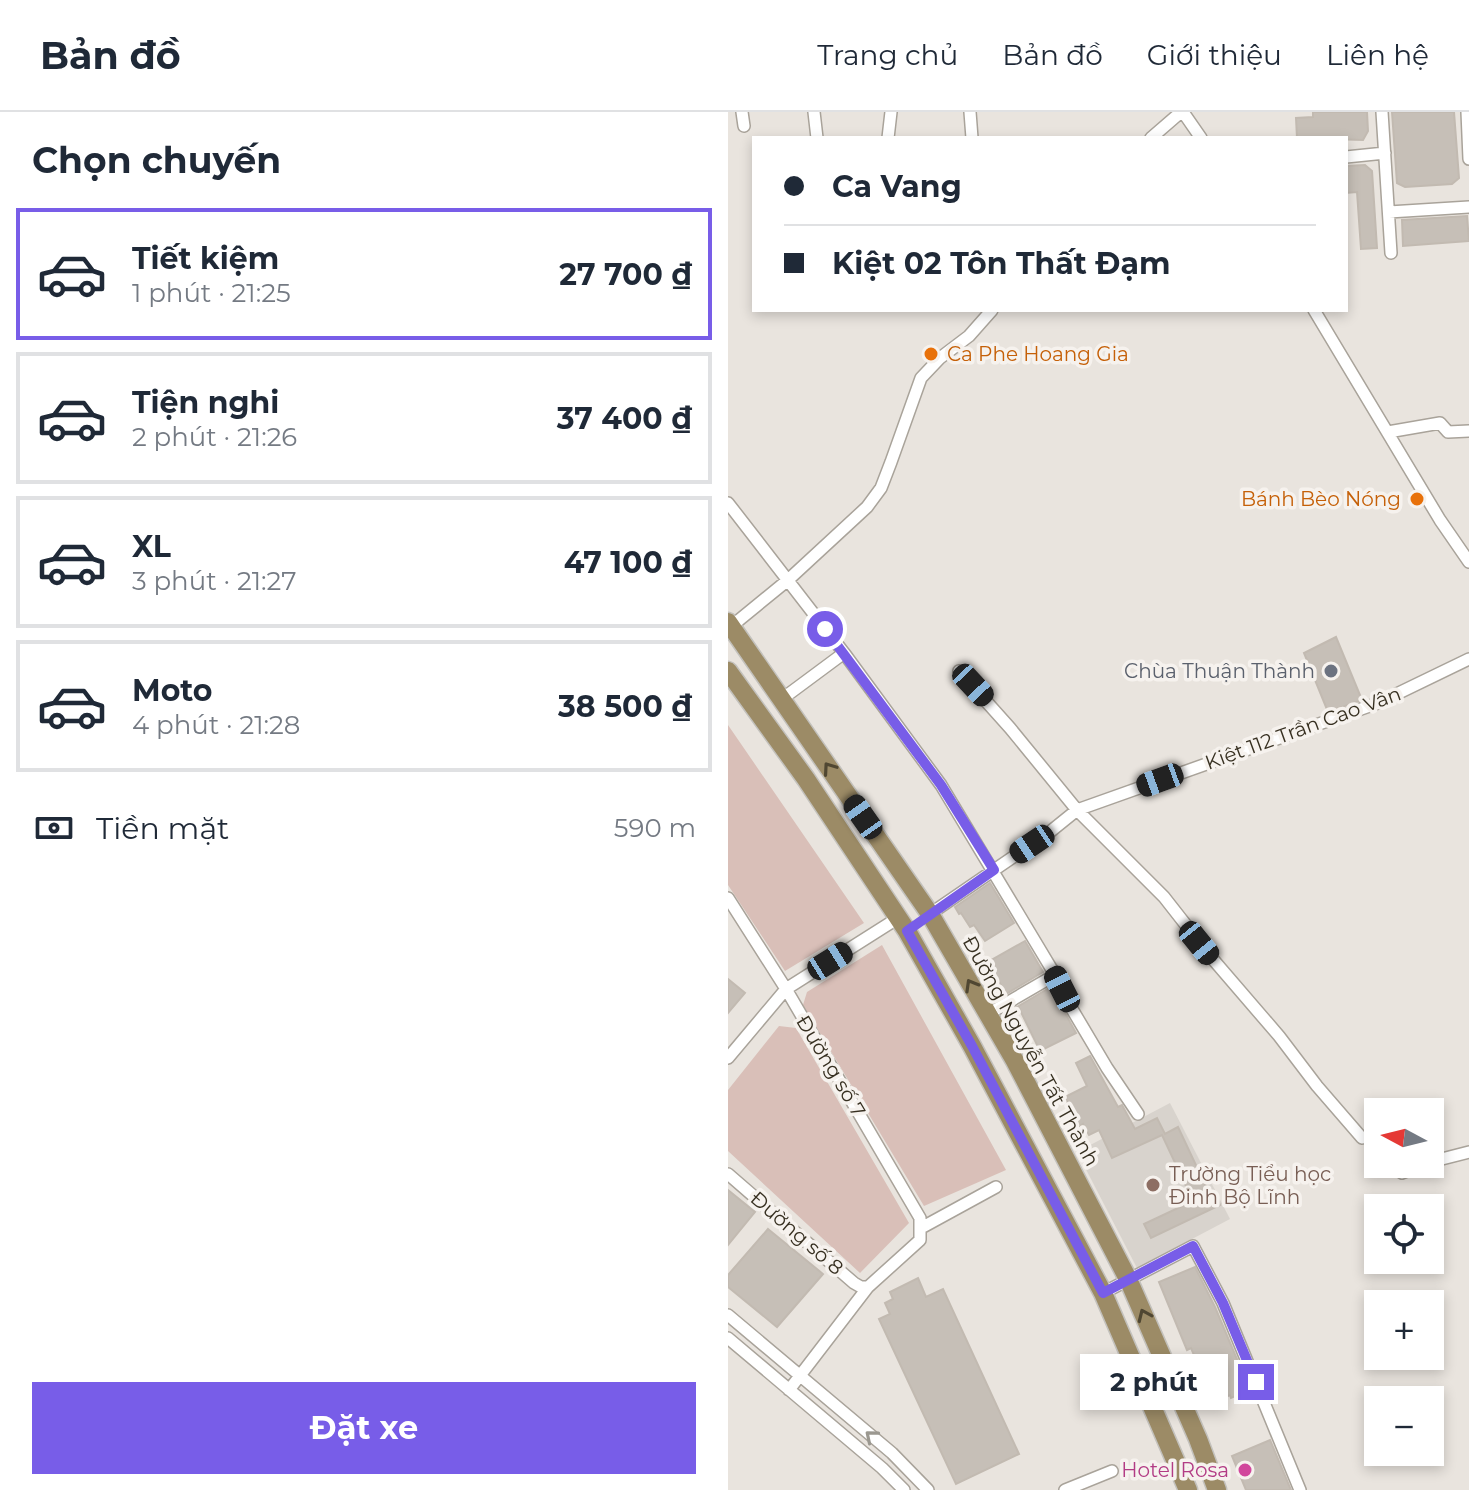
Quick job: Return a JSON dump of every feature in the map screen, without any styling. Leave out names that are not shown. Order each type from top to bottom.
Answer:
[{"type":"main road","name":"Đường Nguyễn Tất Thành","points":[[729,626],[930,914],[1015,1061],[1128,1279],[1217,1490]]},
{"type":"main road","points":[[728,671],[806,779],[902,924],[972,1046],[1103,1293],[1188,1490]]},
{"type":"main road","points":[[902,924],[930,914]]},
{"type":"street","points":[[742,112],[744,126]]},
{"type":"street","points":[[814,112],[817,136]]},
{"type":"street","points":[[888,136],[891,112]]},
{"type":"street","points":[[970,112],[972,136]]},
{"type":"street","points":[[1153,136],[1182,112],[1200,136]]},
{"type":"street","points":[[1382,112],[1391,253]]},
{"type":"street","points":[[1467,112],[1469,159]]},
{"type":"street","points":[[1348,157],[1385,153]]},
{"type":"street","points":[[1389,212],[1469,207]]},
{"type":"street","points":[[729,626],[788,580],[876,497],[921,378],[940,358],[969,336],[990,312]]},
{"type":"street","points":[[1315,312],[1440,520],[1469,562]]},
{"type":"street","points":[[1388,432],[1440,423],[1448,432],[1469,431]]},
{"type":"street","points":[[728,503],[941,785],[994,870],[1099,1055],[1138,1114]]},
{"type":"street","points":[[782,699],[844,653]]},
{"type":"street","name":"Kiệt 112 Trần Cao Vân","points":[[930,914],[1077,810],[1378,703],[1469,659]]},
{"type":"street","points":[[959,671],[1077,810],[1164,897],[1362,1138]]},
{"type":"street","name":"Đường số 7","points":[[728,898],[786,989],[918,1213],[921,1234]]},
{"type":"street","points":[[728,1058],[786,989],[902,924]]},
{"type":"street","points":[[988,1014],[1055,975]]},
{"type":"street","points":[[1444,1158],[1469,1152]]},
{"type":"street","name":"Đường số 8","points":[[728,1174],[854,1283],[868,1287]]},
{"type":"street","points":[[789,1390],[868,1287],[921,1234],[996,1187]]},
{"type":"street","points":[[1103,1293],[1193,1246],[1223,1303],[1300,1490]]},
{"type":"street","points":[[728,1315],[892,1453],[928,1490]]},
{"type":"street","points":[[728,1338],[904,1490]]},
{"type":"street","points":[[1065,1490],[1112,1471]]},
{"type":"shaded area","points":[[728,725],[864,923],[785,971],[728,885]]},
{"type":"shaded area","points":[[882,945],[1006,1170],[924,1206],[803,1005],[807,992]]},
{"type":"shaded area","points":[[779,1026],[796,1028],[909,1223],[860,1273],[728,1151],[728,1090]]},
{"type":"shaded area","name":"Trường Tiểu học Đinh Bộ Lĩnh","points":[[1170,1103],[1230,1219],[1137,1268],[1077,1152]]},
{"type":"building","points":[[1313,112],[1367,112],[1368,131],[1363,140],[1348,140],[1348,136],[1297,136],[1296,118],[1313,117]]},
{"type":"building","points":[[1392,112],[1454,112],[1459,178],[1452,184],[1405,187],[1397,183]]},
{"type":"building","points":[[1365,165],[1372,171],[1377,248],[1361,249],[1357,192],[1348,193],[1348,166]]},
{"type":"building","points":[[1467,216],[1469,241],[1403,246],[1402,220]]},
{"type":"building","name":"Chùa Thuận Thành","points":[[1336,637],[1362,700],[1328,712],[1304,653]]},
{"type":"building","points":[[990,883],[1014,923],[985,941],[955,907]]},
{"type":"building","points":[[1025,941],[1043,972],[1006,994],[988,962]]},
{"type":"building","points":[[728,979],[745,993],[728,1013]]},
{"type":"building","points":[[1051,987],[1076,1033],[1040,1051],[1017,1007]]},
{"type":"building","points":[[1090,1056],[1118,1107],[1122,1105],[1135,1129],[1157,1118],[1165,1134],[1178,1127],[1209,1193],[1214,1191],[1220,1205],[1151,1238],[1144,1224],[1193,1201],[1162,1135],[1112,1158],[1099,1130],[1089,1135],[1083,1124],[1078,1127],[1065,1097],[1087,1086],[1076,1063]]},
{"type":"building","points":[[728,1190],[755,1212],[728,1245]]},
{"type":"building","points":[[768,1229],[823,1274],[777,1327],[728,1287],[728,1275]]},
{"type":"building","points":[[1195,1267],[1250,1390],[1214,1402],[1191,1348],[1187,1350],[1159,1282]]},
{"type":"building","points":[[918,1278],[926,1297],[943,1289],[1019,1454],[956,1484],[879,1319],[890,1314],[885,1303],[893,1299],[890,1292]]},
{"type":"building","points":[[1270,1440],[1291,1490],[1246,1490],[1232,1456]]},
{"type":"place","name":"Ca Phe Hoang Gia","points":[[931,354]]},
{"type":"place","name":"Bánh Bèo Nóng","points":[[1417,499]]},
{"type":"place","name":"Chùa Thuận Thành","points":[[1331,671]]},
{"type":"place","name":"Trường Tiểu học Đinh Bộ Lĩnh","points":[[1153,1185]]},
{"type":"place","name":"Hotel Rosa","points":[[1245,1470]]},
{"type":"route","points":[[825,629],[941,785],[994,870],[907,931],[972,1046],[1103,1293],[1193,1246],[1223,1303],[1256,1382]]}]
